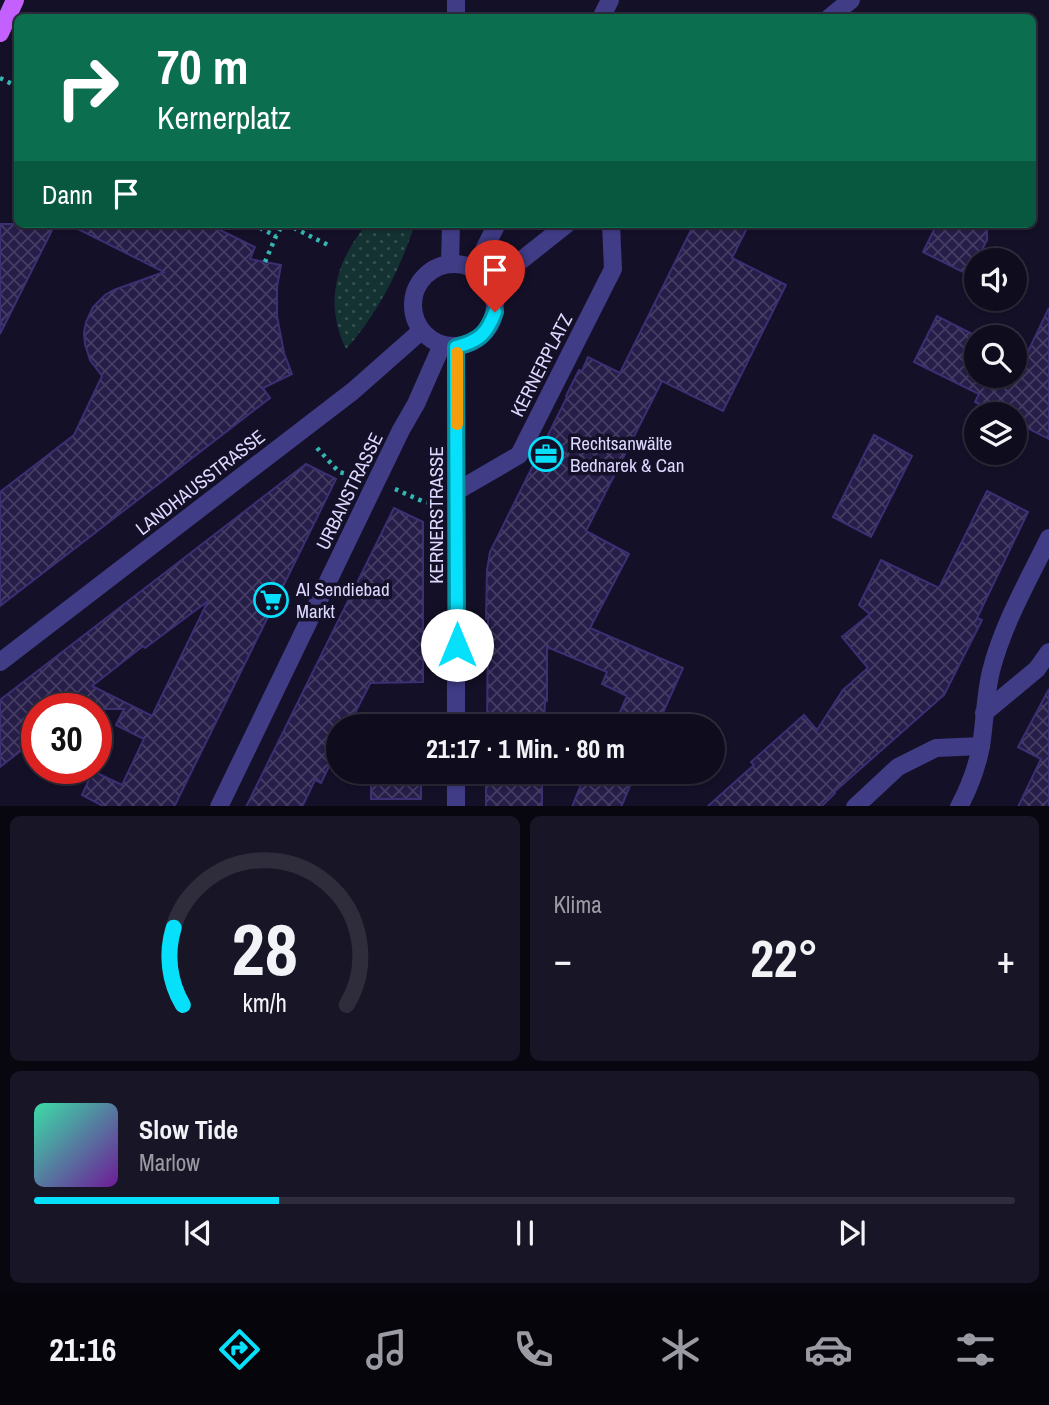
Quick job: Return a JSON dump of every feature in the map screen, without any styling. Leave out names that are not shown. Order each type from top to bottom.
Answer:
[{"type":"main road","points":[[0,33],[15,0]]},
{"type":"street","points":[[834,14],[851,0]]},
{"type":"street","points":[[450,264],[451,228]]},
{"type":"street","points":[[474,269],[495,228]]},
{"type":"street","points":[[490,285],[562,228]]},
{"type":"street","name":"KERNERPLATZ","points":[[457,491],[519,455],[612,269],[611,228]]},
{"type":"street","points":[[450,264],[462,264],[474,269],[483,275],[495,298],[495,312],[490,325],[482,336],[470,344],[449,346],[431,340],[414,320],[413,295],[418,283],[438,267],[450,264]]},
{"type":"street","name":"LANDHAUSSTRASSE","points":[[0,662],[354,390],[421,331]]},
{"type":"street","name":"KERNERSTRASSE","points":[[449,346],[457,491],[456,714]]},
{"type":"street","name":"URBANSTRASSE","points":[[219,806],[401,430],[449,346]]},
{"type":"street","points":[[960,806],[969,787],[981,747],[991,671],[1006,625],[1049,538]]},
{"type":"street","points":[[984,713],[1037,669],[1049,652]]},
{"type":"street","points":[[856,806],[898,767],[936,748],[981,747]]},
{"type":"street","points":[[456,784],[456,806]]},
{"type":"path","points":[[260,228],[276,236]]},
{"type":"path","points":[[265,262],[281,228]]},
{"type":"path","points":[[292,228],[328,245]]},
{"type":"path","points":[[319,450],[339,471]]},
{"type":"path","points":[[395,489],[422,501]]},
{"type":"green space","points":[[364,228],[413,228],[387,290],[346,349],[336,316],[336,284],[340,268]]},
{"type":"building","points":[[0,224],[14,224],[14,228],[53,228],[0,334]]},
{"type":"building","points":[[76,228],[216,228],[255,247],[250,259],[281,265],[277,287],[277,316],[284,353],[292,374],[263,388],[270,398],[0,606],[0,492],[74,435],[102,376],[90,360],[85,344],[86,322],[93,307],[114,290],[164,272]]},
{"type":"building","points":[[692,228],[747,228],[732,258],[786,285],[723,411],[662,381],[586,531],[629,554],[590,628],[683,668],[662,714],[619,714],[627,696],[602,684],[607,672],[547,647],[544,714],[487,714],[486,619],[490,552],[579,370],[582,371],[588,357],[620,373]]},
{"type":"building","points":[[935,228],[987,230],[987,240],[983,248],[964,248],[964,272],[923,252]]},
{"type":"building","points":[[1049,308],[1049,439],[1027,428],[1027,402],[975,402],[979,394],[967,388],[1027,388],[1027,354]]},
{"type":"building","points":[[937,316],[964,330],[964,387],[914,362]]},
{"type":"building","points":[[874,435],[912,456],[871,537],[833,517]]},
{"type":"building","points":[[306,464],[336,479],[174,806],[103,806],[82,795],[87,784],[112,784],[112,780],[122,785],[144,739],[116,725],[124,709],[112,709],[112,696],[152,716],[208,601],[145,648],[143,646],[92,686],[106,693],[21,693],[21,751],[0,767],[0,700]]},
{"type":"building","points":[[987,491],[1028,512],[977,618],[982,620],[944,695],[834,792],[822,806],[708,806],[754,765],[751,762],[804,715],[817,730],[843,690],[868,668],[842,637],[870,614],[859,605],[881,560],[939,588]]},
{"type":"building","points":[[394,508],[423,522],[423,682],[371,682],[354,714],[326,714],[326,773],[321,783],[315,780],[302,806],[246,806]]},
{"type":"building","points":[[1049,689],[1049,806],[1018,806],[1041,759],[1018,747]]},
{"type":"building","points":[[371,784],[421,784],[421,799],[371,799]]},
{"type":"building","points":[[486,784],[542,784],[542,806],[486,806]]},
{"type":"building","points":[[581,784],[631,784],[621,806],[572,806]]},
{"type":"slow traffic","points":[[457,353],[457,424]]},
{"type":"place","name":"Rechtsanwälte Bednarek & Can","points":[[546,454]]},
{"type":"place","name":"Al Sendiebad Markt","points":[[271,600]]},
{"type":"route","points":[[457,645],[456,347],[470,344],[482,336],[495,312]]}]
